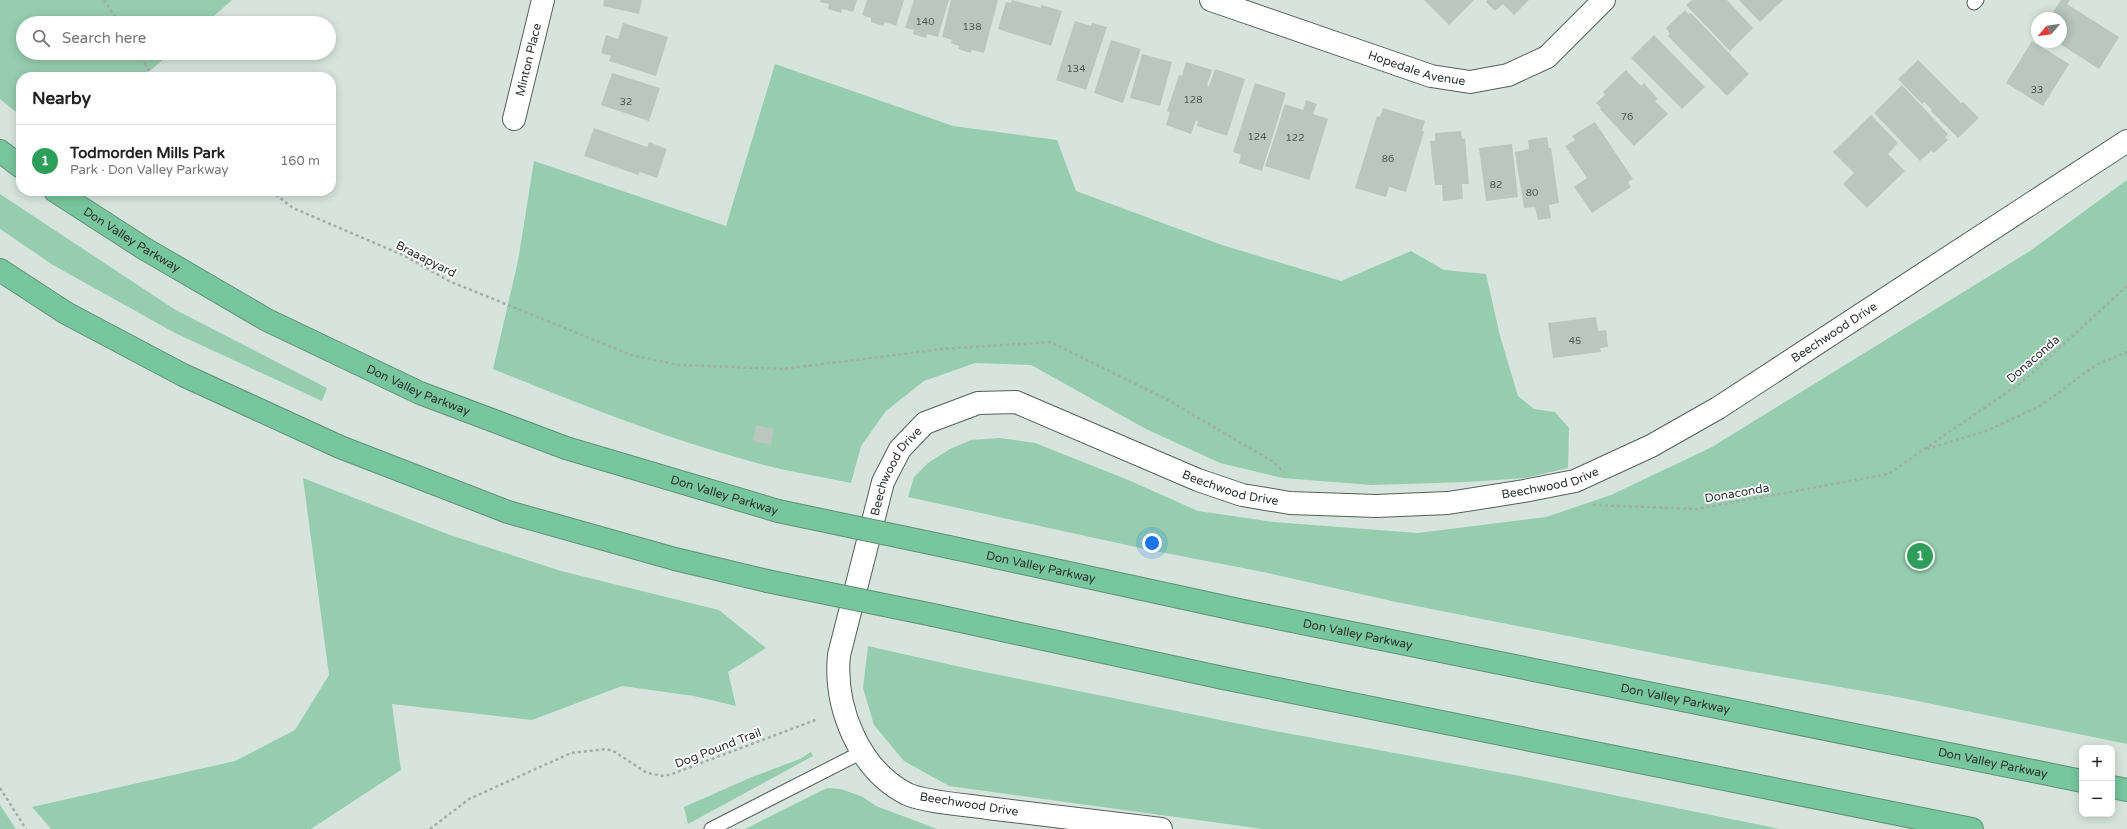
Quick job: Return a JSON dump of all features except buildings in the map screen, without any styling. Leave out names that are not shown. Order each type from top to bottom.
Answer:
[{"type":"highway","points":[[0,151],[16,163]]},
{"type":"highway","name":"Don Valley Parkway","points":[[63,196],[145,249],[267,320],[420,393],[566,448],[778,511],[1248,612],[2079,780]]},
{"type":"highway","points":[[0,270],[66,313],[183,375],[340,447],[508,512],[675,559],[766,581],[933,615],[1223,678],[1972,829]]},
{"type":"highway","points":[[2115,788],[2127,790]]},
{"type":"street","name":"Minton Place","points":[[514,119],[543,0]]},
{"type":"street","name":"Hopedale Avenue","points":[[1211,0],[1431,76],[1470,82],[1508,75],[1547,57],[1604,0]]},
{"type":"street","name":"Beechwood Drive","points":[[1161,829],[945,802],[908,794],[890,783],[862,752],[843,709],[837,674],[839,655],[883,482],[900,449],[926,423],[978,403],[1016,402],[1198,480],[1242,495],[1290,503],[1376,506],[1448,503],[1575,481],[1651,446],[1718,408],[2127,141]]},
{"type":"lane","points":[[711,829],[862,752]]},
{"type":"path","points":[[104,0],[114,16]]},
{"type":"path","points":[[142,60],[150,72]]},
{"type":"path","name":"Braaapyard","points":[[277,196],[293,208],[405,256],[448,281],[578,334]]},
{"type":"path","name":"Donaconda","points":[[1592,505],[1697,509],[1888,474],[2022,382],[2127,286]]},
{"type":"path","name":"Donaconda","points":[[1924,450],[1986,431],[2040,406],[2096,365],[2127,352]]},
{"type":"path","name":"Dog Pound Trail","points":[[430,829],[469,799],[571,753],[607,749],[615,752],[645,772],[664,776],[843,709]]},
{"type":"path","points":[[0,788],[26,829]]},
{"type":"green space","points":[[0,0],[232,0],[214,16],[16,16],[16,60],[163,60],[147,72],[16,72],[16,112],[0,99]]},
{"type":"green space","points":[[775,64],[953,126],[1057,140],[1076,191],[1222,245],[1341,281],[1411,251],[1444,270],[1486,274],[1500,336],[1518,396],[1534,409],[1555,412],[1569,428],[1568,468],[1525,478],[1467,482],[1372,485],[1282,478],[1220,463],[1146,429],[1031,365],[975,363],[924,381],[886,411],[861,446],[851,483],[789,471],[720,453],[654,431],[493,369],[518,261],[534,161],[726,226]]},
{"type":"green space","points":[[2127,180],[2127,744],[1903,698],[1714,665],[1396,602],[1263,572],[1145,549],[908,497],[914,477],[928,463],[950,449],[971,440],[1000,438],[1035,443],[1126,479],[1198,511],[1273,522],[1418,533],[1546,517],[1611,495],[1712,447],[2030,251]]},
{"type":"green space","points":[[0,194],[174,309],[327,388],[322,401],[175,333],[53,265],[0,229]]},
{"type":"green space","points":[[303,478],[450,535],[561,571],[719,610],[766,648],[728,672],[736,706],[694,696],[622,686],[532,720],[392,704],[401,770],[311,829],[51,829],[32,807],[235,761],[295,730],[329,675]]},
{"type":"green space","points":[[868,646],[965,668],[1275,731],[1520,776],[1780,829],[1263,829],[949,786],[904,761],[874,725],[863,688]]},
{"type":"green space","points":[[811,752],[813,756],[688,824],[684,807],[752,777],[800,759]]},
{"type":"green space","points":[[827,788],[841,789],[863,797],[876,806],[937,829],[745,829]]},
{"type":"green space","points":[[0,805],[16,829],[0,829]]},
{"type":"place","name":"Todmorden Mills Park","points":[[1920,556]]}]
